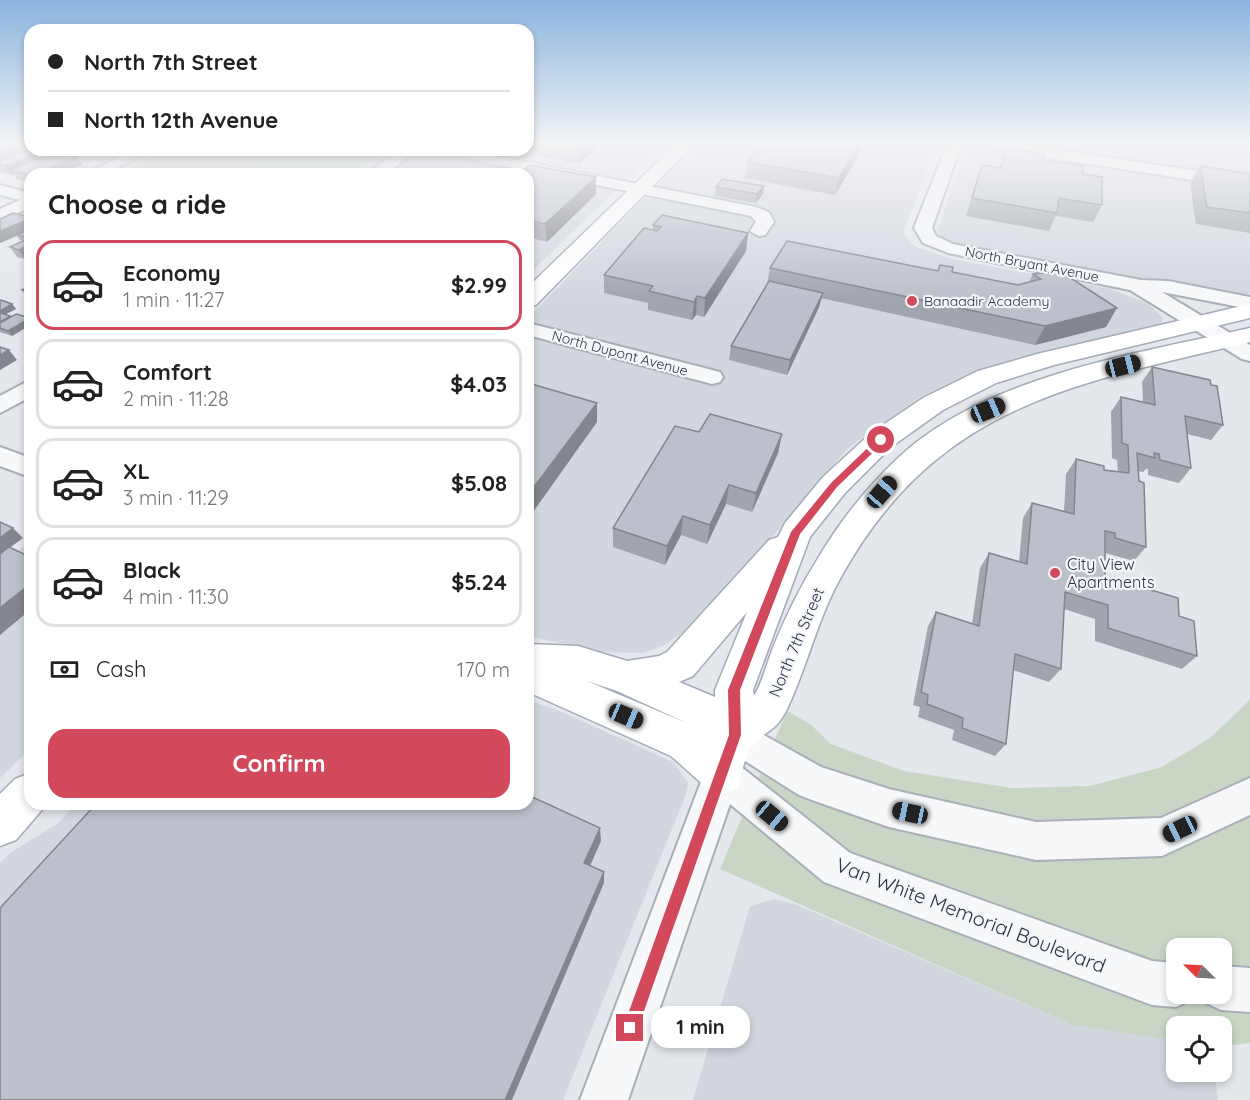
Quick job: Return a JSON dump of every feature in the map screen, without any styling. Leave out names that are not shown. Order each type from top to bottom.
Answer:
[{"type":"main road","points":[[534,294],[632,196]]},
{"type":"main road","points":[[627,678],[663,672],[680,664],[796,532],[834,485],[881,440],[906,421],[960,389],[987,377],[1046,359],[1250,311]]},
{"type":"main road","name":"North 7th Street","points":[[735,735],[767,709],[805,613],[852,530],[891,480],[914,458],[962,424],[1015,398],[1101,371],[1243,343]]},
{"type":"main road","points":[[534,677],[685,742],[722,774],[735,735],[734,690],[796,532]]},
{"type":"main road","points":[[534,660],[578,662],[627,678],[701,710],[735,735]]},
{"type":"main road","points":[[0,824],[24,800]]},
{"type":"street","points":[[672,196],[756,212],[763,216],[765,222],[759,231]]},
{"type":"street","name":"North Bryant Avenue","points":[[936,196],[923,228],[929,239],[948,248],[1136,285],[1168,287],[1250,303]]},
{"type":"street","points":[[0,215],[24,203]]},
{"type":"street","name":"North Bryant Avenue","points":[[1136,285],[1200,323],[1243,343]]},
{"type":"street","name":"North Dupont Avenue","points":[[534,331],[712,377]]},
{"type":"street","points":[[0,406],[24,391]]},
{"type":"street","points":[[0,456],[24,466]]},
{"type":"street","points":[[735,735],[812,782],[889,808],[1036,841],[1162,837],[1250,796]]},
{"type":"street","points":[[604,1100],[722,774]]},
{"type":"street","name":"Van White Memorial Boulevard","points":[[722,774],[788,830],[838,868],[1152,983],[1166,984]]},
{"type":"street","points":[[1232,989],[1250,990]]},
{"type":"shaded area","points":[[534,196],[610,196],[534,269]]},
{"type":"shaded area","points":[[646,196],[917,196],[903,233],[914,246],[947,258],[1111,289],[1148,304],[1162,317],[1162,321],[1160,325],[1024,357],[973,374],[919,398],[848,448],[755,557],[684,632],[664,645],[643,653],[601,652],[534,637],[534,312]]},
{"type":"shaded area","points":[[949,196],[1250,196],[1250,300],[943,240],[937,232]]},
{"type":"shaded area","points":[[24,547],[24,755],[0,778],[0,565]]},
{"type":"shaded area","points":[[534,702],[562,712],[673,762],[688,783],[686,794],[563,1100],[0,1100],[0,863],[10,853],[57,824],[70,810],[534,810]]},
{"type":"shaded area","points":[[774,899],[795,904],[1073,1025],[1166,1039],[1166,1082],[1216,1082],[1218,1100],[693,1100],[750,906]]},
{"type":"green space","points":[[1250,700],[1250,1043],[1232,1045],[1232,1016],[1166,1016],[1166,1039],[1073,1025],[720,869],[787,711],[810,724],[831,744],[904,771],[1012,788],[1090,786],[1162,767],[1210,738]]},
{"type":"building","points":[[534,196],[575,196],[545,224],[534,221]]},
{"type":"building","points":[[1102,196],[1102,205],[1059,198],[1057,213],[972,198]]},
{"type":"building","points":[[1205,196],[1250,196],[1250,213],[1207,207]]},
{"type":"building","points":[[13,213],[24,216],[24,221],[0,231],[0,219]]},
{"type":"building","points":[[662,215],[748,233],[705,298],[697,296],[694,302],[649,291],[653,286],[604,275],[644,228],[657,231],[661,227],[653,225]]},
{"type":"building","points":[[24,241],[24,247],[19,250],[10,247]]},
{"type":"building","points":[[787,241],[938,271],[940,265],[953,267],[952,272],[1018,285],[1041,279],[1033,274],[1060,271],[1117,308],[1045,326],[770,268]]},
{"type":"building","points":[[769,281],[823,293],[790,360],[731,346]]},
{"type":"building","points":[[1,300],[12,304],[0,311]]},
{"type":"building","points":[[0,313],[10,316],[0,322]]},
{"type":"building","points":[[16,314],[24,316],[24,322],[8,331],[0,328],[0,323]]},
{"type":"building","points":[[0,347],[9,350],[0,355]]},
{"type":"building","name":"City View Apartments","points":[[1152,367],[1210,380],[1211,385],[1217,386],[1223,425],[1185,416],[1191,468],[1160,460],[1159,454],[1154,453],[1155,458],[1137,453],[1139,481],[1144,483],[1146,547],[1115,538],[1115,533],[1105,531],[1105,583],[1121,588],[1121,581],[1178,598],[1179,616],[1194,621],[1197,656],[1108,628],[1108,605],[1065,592],[1061,669],[1015,654],[1006,744],[962,728],[963,718],[927,704],[928,695],[921,692],[936,612],[979,626],[989,553],[1027,564],[1032,503],[1074,514],[1076,459],[1104,466],[1104,470],[1129,473],[1128,445],[1122,443],[1121,397],[1155,405]]},
{"type":"building","points":[[534,385],[597,403],[534,487]]},
{"type":"building","points":[[710,414],[782,434],[756,493],[729,485],[710,525],[683,516],[667,546],[613,528],[675,426],[699,432]]},
{"type":"building","points":[[0,522],[13,528],[0,538]]},
{"type":"building","points":[[9,547],[24,554],[24,589],[0,608],[0,554]]},
{"type":"building","points":[[534,798],[600,828],[584,863],[604,872],[505,1100],[0,1100],[0,908],[90,810],[534,810]]},
{"type":"place","name":"Banaadir Academy","points":[[912,301]]},
{"type":"place","name":"City View Apartments","points":[[1055,573]]},
{"type":"route","points":[[630,1028],[735,735],[734,690],[796,532],[834,485],[881,440]]}]
